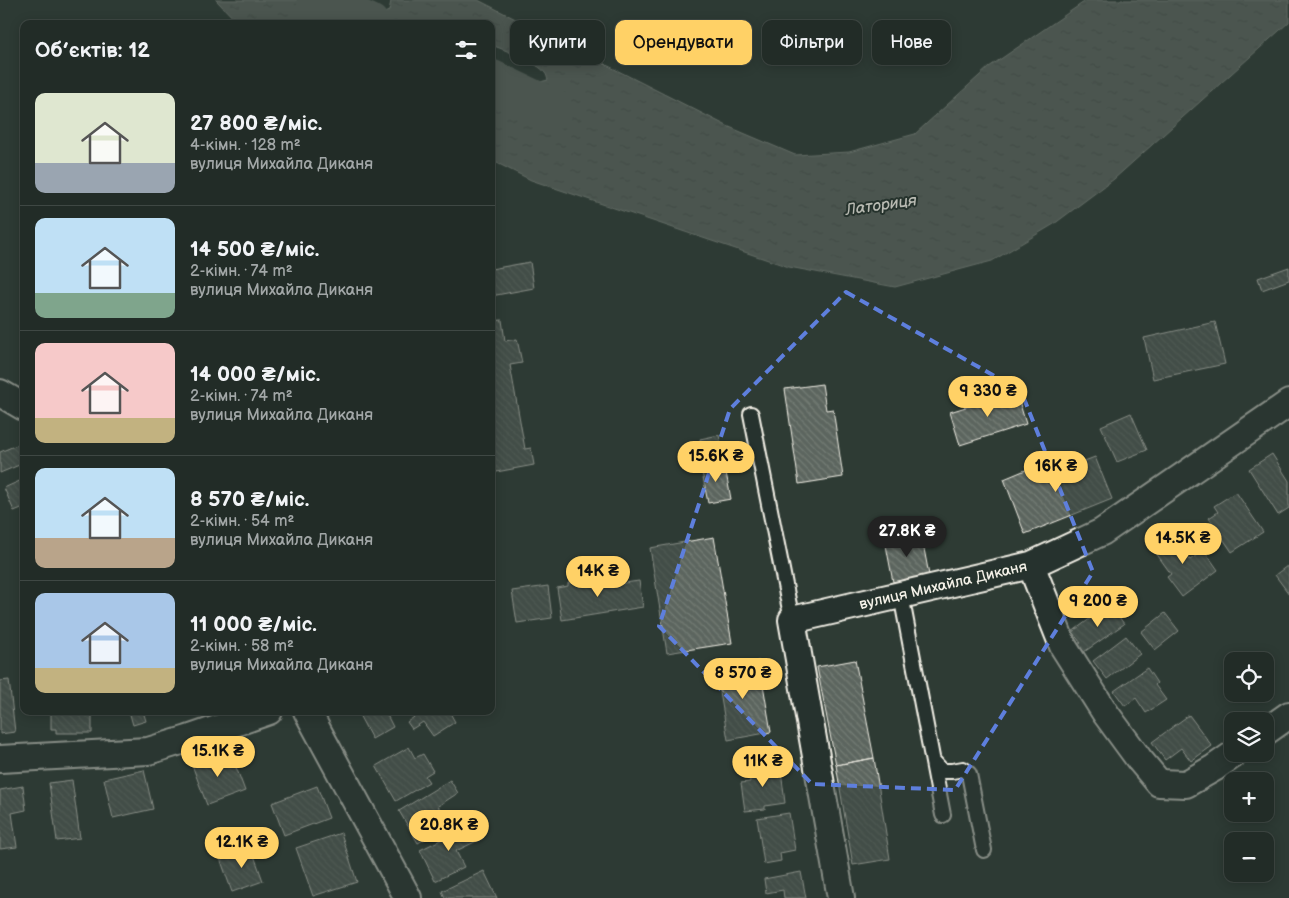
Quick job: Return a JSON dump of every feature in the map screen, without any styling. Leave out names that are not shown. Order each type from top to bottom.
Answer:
[{"type":"street","points":[[0,393],[20,405]]},
{"type":"street","name":"вулиця Михайла Диканя","points":[[792,620],[1031,565],[1102,532],[1289,403]]},
{"type":"street","points":[[1031,565],[1063,646],[1106,714],[1159,783],[1186,784],[1224,761]]},
{"type":"street","points":[[792,620],[841,898]]},
{"type":"street","points":[[0,759],[148,751],[257,715]]},
{"type":"street","points":[[309,715],[408,898]]},
{"type":"street","points":[[1274,726],[1289,715]]},
{"type":"lane","points":[[751,414],[792,620]]},
{"type":"lane","points":[[901,594],[943,815]]},
{"type":"lane","points":[[933,761],[942,771],[964,769],[969,774],[984,850]]},
{"type":"highlighted area","points":[[846,292],[1021,391],[1093,572],[955,790],[812,784],[659,626],[730,409]]},
{"type":"water","points":[[216,0],[329,0],[328,12],[335,19],[349,20],[235,20]]},
{"type":"water","points":[[388,0],[478,0],[518,20],[510,20],[510,53],[495,47],[495,20],[349,20],[369,18],[389,11],[391,1]]},
{"type":"water","points":[[1087,0],[1289,0],[1289,22],[1114,179],[1054,224],[992,261],[895,287],[789,267],[531,180],[495,162],[495,84],[520,85],[548,80],[546,74],[536,65],[605,64],[727,126],[795,155],[849,152],[915,134],[989,67]]},
{"type":"building","points":[[530,262],[534,288],[495,295],[495,268]]},
{"type":"building","points":[[1289,267],[1289,280],[1262,290],[1258,278]]},
{"type":"building","points":[[502,320],[505,341],[517,339],[522,363],[510,365],[525,449],[531,448],[534,465],[495,472],[495,321]]},
{"type":"building","points":[[1215,322],[1225,364],[1153,379],[1144,338]]},
{"type":"building","points":[[822,384],[826,410],[833,409],[843,477],[799,484],[785,389]]},
{"type":"building","points":[[1016,391],[1026,424],[960,445],[950,412]]},
{"type":"building","points":[[1131,413],[1147,450],[1117,462],[1101,426]]},
{"type":"building","points":[[719,435],[724,462],[705,466],[700,439]]},
{"type":"building","points":[[20,444],[20,465],[0,473],[0,452]]},
{"type":"building","points":[[1272,454],[1289,481],[1289,508],[1278,515],[1249,469]]},
{"type":"building","points":[[1095,457],[1112,499],[1025,534],[1004,479],[1040,464],[1045,476]]},
{"type":"building","points":[[724,462],[731,499],[708,503],[701,467]]},
{"type":"building","points":[[20,481],[20,509],[14,511],[4,488]]},
{"type":"building","points":[[1236,492],[1263,532],[1232,552],[1209,518],[1218,512],[1214,506]]},
{"type":"building","points":[[921,533],[929,575],[893,582],[885,540]]},
{"type":"building","points":[[1170,533],[1190,560],[1204,550],[1218,570],[1182,597],[1167,577],[1171,574],[1151,546]]},
{"type":"building","points":[[714,537],[732,643],[667,653],[650,548]]},
{"type":"building","points":[[1287,566],[1289,569],[1289,594],[1275,575]]},
{"type":"building","points":[[602,578],[603,586],[639,581],[643,607],[562,620],[557,588],[568,586],[568,583]]},
{"type":"building","points":[[548,586],[552,618],[517,623],[512,591]]},
{"type":"building","points":[[1110,604],[1124,624],[1084,652],[1078,645],[1081,643],[1072,632]]},
{"type":"building","points":[[1165,613],[1179,631],[1155,650],[1141,632]]},
{"type":"building","points":[[1126,636],[1140,654],[1107,679],[1093,661]]},
{"type":"building","points":[[855,660],[874,758],[836,765],[817,667]]},
{"type":"building","points":[[759,661],[771,732],[728,740],[716,668]]},
{"type":"building","points":[[1147,668],[1157,683],[1155,685],[1166,700],[1146,713],[1136,698],[1125,706],[1114,691]]},
{"type":"building","points":[[9,680],[15,732],[0,734],[0,681]]},
{"type":"building","points":[[51,715],[92,715],[92,733],[56,733],[56,729],[51,729]]},
{"type":"building","points":[[130,715],[144,715],[146,721],[133,725]]},
{"type":"building","points":[[359,715],[387,715],[393,727],[372,739]]},
{"type":"building","points":[[417,715],[451,715],[455,722],[433,736],[423,722],[412,729],[407,722]]},
{"type":"building","points":[[1189,715],[1212,746],[1191,761],[1181,748],[1165,760],[1152,742]]},
{"type":"building","points":[[409,747],[415,758],[423,754],[433,771],[425,776],[429,782],[396,801],[376,766]]},
{"type":"building","points":[[230,751],[245,791],[207,805],[192,765]]},
{"type":"building","points":[[874,758],[890,859],[853,865],[836,765]]},
{"type":"building","points":[[780,763],[785,803],[765,806],[765,809],[745,811],[741,783],[750,782],[748,768]]},
{"type":"building","points":[[144,770],[153,809],[113,818],[104,779]]},
{"type":"building","points":[[72,780],[80,838],[57,841],[49,783]]},
{"type":"building","points":[[450,780],[458,793],[438,806],[449,825],[418,843],[399,811]]},
{"type":"building","points":[[23,786],[26,810],[12,813],[17,847],[0,849],[0,790]]},
{"type":"building","points":[[317,786],[329,818],[284,835],[272,803]]},
{"type":"building","points":[[789,813],[795,850],[780,853],[781,861],[764,864],[757,818]]},
{"type":"building","points":[[475,823],[483,838],[456,851],[464,867],[435,881],[420,850]]},
{"type":"building","points":[[341,833],[357,882],[313,896],[296,848]]},
{"type":"building","points":[[251,847],[263,881],[232,892],[220,858]]},
{"type":"building","points":[[484,871],[497,898],[445,898],[442,891]]},
{"type":"building","points":[[801,872],[806,898],[784,898],[783,890],[766,893],[764,879]]},
{"type":"waterway","name":"Латориця","points":[[317,0],[360,20]]},
{"type":"waterway","name":"Латориця","points":[[495,82],[552,109]]}]
